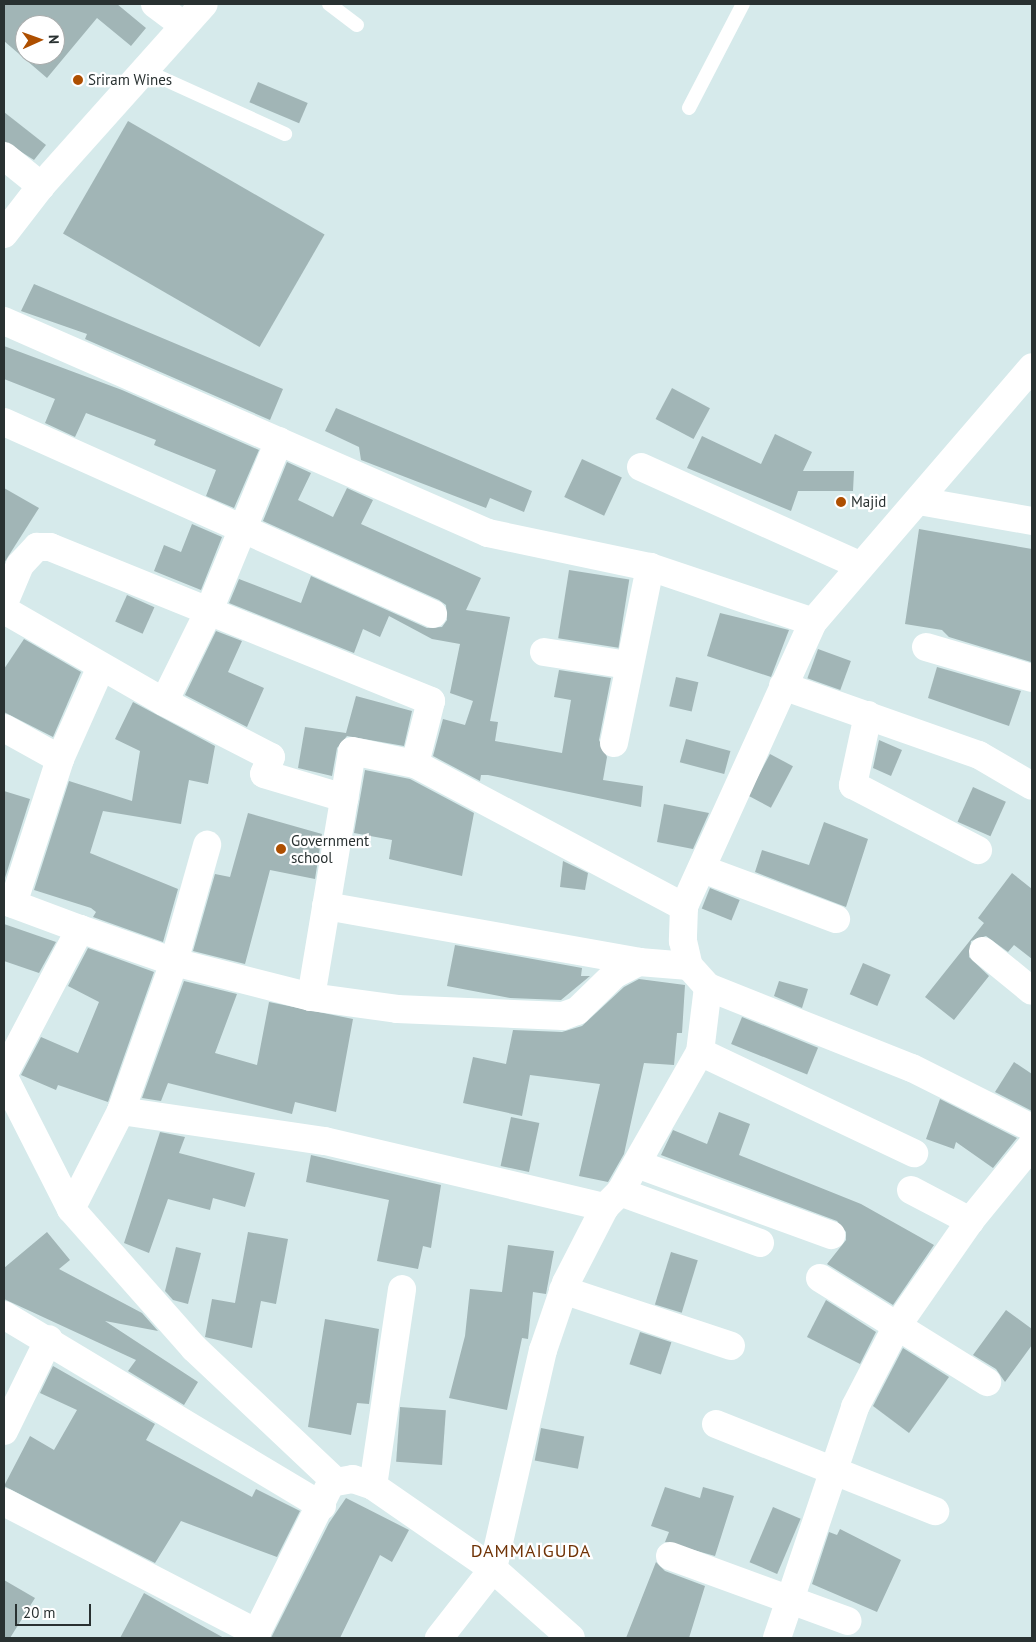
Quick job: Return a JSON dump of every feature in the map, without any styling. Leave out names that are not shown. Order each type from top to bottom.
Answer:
[{"type":"street","points":[[155,4],[184,26]]},
{"type":"street","points":[[4,234],[41,186],[204,4]]},
{"type":"street","points":[[4,156],[41,186]]},
{"type":"street","points":[[4,320],[488,532],[650,567],[813,622]]},
{"type":"street","points":[[1032,367],[919,501],[813,622],[782,686],[705,870],[684,907],[683,941],[689,966],[708,987],[912,1068],[1032,1128]]},
{"type":"street","points":[[4,422],[242,526],[433,614]]},
{"type":"street","points":[[164,702],[208,613],[242,526],[279,441]]},
{"type":"street","points":[[641,467],[861,566]]},
{"type":"street","points":[[919,501],[1032,521]]},
{"type":"street","points":[[4,603],[20,565],[36,548],[50,547],[208,613],[431,701],[415,764]]},
{"type":"street","points":[[614,743],[628,666],[650,567]]},
{"type":"street","points":[[4,610],[100,669],[271,757],[264,774],[344,798]]},
{"type":"street","points":[[926,647],[1032,678]]},
{"type":"street","points":[[544,652],[628,666]]},
{"type":"street","points":[[100,669],[60,759],[8,902],[174,962],[312,998],[397,1009],[563,1016],[577,1011],[615,974],[639,962]]},
{"type":"street","points":[[782,686],[979,755],[1032,786]]},
{"type":"street","points":[[868,715],[853,785],[978,850]]},
{"type":"street","points":[[4,728],[60,759]]},
{"type":"street","points":[[312,998],[352,751],[415,764],[684,907]]},
{"type":"street","points":[[71,1210],[121,1111],[174,962],[207,845]]},
{"type":"street","points":[[705,870],[836,919]]},
{"type":"street","points":[[326,906],[639,962],[689,966]]},
{"type":"street","points":[[80,929],[4,1076],[71,1210],[194,1348],[336,1482]]},
{"type":"street","points":[[983,952],[1032,992]]},
{"type":"street","points":[[439,1638],[493,1569],[543,1350],[563,1290],[612,1200],[637,1164],[700,1052],[708,987]]},
{"type":"street","points":[[700,1052],[914,1153]]},
{"type":"street","points":[[121,1111],[325,1140],[612,1200],[760,1244]]},
{"type":"street","points":[[777,1638],[855,1408],[897,1326],[970,1221],[1029,1157]]},
{"type":"street","points":[[637,1164],[831,1235]]},
{"type":"street","points":[[912,1190],[970,1221]]},
{"type":"street","points":[[820,1278],[987,1382]]},
{"type":"street","points":[[373,1486],[402,1290]]},
{"type":"street","points":[[563,1290],[731,1346]]},
{"type":"street","points":[[4,1315],[49,1339],[322,1506]]},
{"type":"street","points":[[4,1431],[49,1339]]},
{"type":"street","points":[[716,1424],[935,1511]]},
{"type":"street","points":[[4,1502],[256,1636],[322,1506],[327,1490],[336,1482],[353,1479],[373,1486],[493,1569],[571,1638]]},
{"type":"street","points":[[670,1556],[790,1598],[848,1621]]},
{"type":"lane","points":[[329,4],[356,26]]},
{"type":"lane","points":[[689,108],[743,4]]},
{"type":"lane","points":[[144,70],[285,134]]},
{"type":"building","points":[[4,4],[117,4],[146,28],[131,46],[97,18],[65,56],[65,15],[15,15],[15,50],[4,41]]},
{"type":"building","points":[[32,65],[58,65],[47,78]]},
{"type":"building","points":[[258,82],[308,103],[299,123],[249,102]]},
{"type":"building","points":[[4,112],[46,145],[34,160],[4,141]]},
{"type":"building","points":[[128,121],[325,234],[260,347],[63,234]]},
{"type":"building","points":[[34,284],[283,389],[270,420],[85,339],[87,334],[21,311]]},
{"type":"building","points":[[4,346],[122,390],[259,450],[234,508],[206,496],[216,470],[154,445],[156,440],[86,413],[75,437],[45,423],[55,399],[4,379]]},
{"type":"building","points":[[672,388],[710,408],[694,439],[656,419]]},
{"type":"building","points":[[336,408],[532,491],[524,512],[490,498],[486,508],[361,460],[359,447],[325,431]]},
{"type":"building","points":[[775,434],[812,452],[803,471],[854,471],[853,491],[798,491],[791,511],[687,468],[702,436],[761,464]]},
{"type":"building","points":[[582,459],[622,478],[604,516],[564,497]]},
{"type":"building","points":[[287,462],[311,473],[298,500],[333,517],[347,488],[373,500],[361,524],[481,578],[466,610],[510,617],[490,721],[498,722],[495,741],[562,753],[571,700],[554,697],[559,670],[611,678],[599,740],[607,757],[603,780],[643,786],[641,807],[488,775],[481,775],[480,781],[433,756],[443,719],[465,725],[473,701],[450,693],[460,644],[432,639],[389,616],[380,637],[363,629],[354,653],[229,603],[239,579],[301,603],[311,576],[427,628],[442,627],[447,620],[446,605],[439,600],[263,521]]},
{"type":"building","points":[[4,488],[39,508],[4,563]]},
{"type":"building","points":[[192,524],[222,537],[201,590],[154,571],[164,545],[181,552]]},
{"type":"building","points":[[919,529],[1032,549],[1031,662],[949,637],[942,630],[905,624]]},
{"type":"building","points":[[569,570],[629,580],[618,648],[558,638]]},
{"type":"building","points":[[127,595],[154,607],[143,634],[115,621]]},
{"type":"building","points":[[720,613],[789,630],[771,677],[707,656]]},
{"type":"building","points":[[216,631],[242,641],[228,672],[264,688],[247,727],[185,695]]},
{"type":"building","points":[[24,639],[81,672],[53,737],[4,712],[4,669]]},
{"type":"building","points":[[818,649],[851,661],[840,690],[807,678]]},
{"type":"building","points":[[937,667],[1021,691],[1009,726],[928,698]]},
{"type":"building","points":[[676,677],[698,682],[692,711],[669,706]]},
{"type":"building","points":[[356,696],[412,711],[404,746],[347,736],[337,748],[332,776],[298,768],[305,727],[346,733]]},
{"type":"building","points":[[133,702],[215,746],[208,784],[189,780],[181,824],[103,811],[90,853],[178,889],[163,942],[93,917],[96,912],[91,908],[34,890],[69,781],[132,801],[140,751],[115,739]]},
{"type":"building","points":[[686,739],[730,751],[724,774],[680,762]]},
{"type":"building","points":[[879,740],[902,750],[891,776],[873,768]]},
{"type":"building","points":[[770,754],[793,766],[771,808],[748,795]]},
{"type":"building","points":[[365,770],[410,779],[474,813],[462,876],[389,859],[392,840],[354,833]]},
{"type":"building","points":[[973,787],[1006,802],[990,836],[958,822]]},
{"type":"building","points":[[4,791],[30,799],[4,881]]},
{"type":"building","points":[[664,804],[709,813],[693,849],[657,842]]},
{"type":"building","points":[[248,813],[322,834],[315,879],[270,870],[245,964],[193,951],[215,874],[230,877]]},
{"type":"building","points":[[824,822],[868,839],[846,907],[755,872],[762,850],[809,865]]},
{"type":"building","points":[[563,861],[588,873],[585,890],[560,887]]},
{"type":"building","points":[[1012,873],[1032,889],[1032,959],[1014,945],[1008,952],[986,936],[971,941],[969,957],[989,976],[954,1020],[925,997],[984,923],[978,918]]},
{"type":"building","points":[[710,888],[740,900],[731,920],[702,908]]},
{"type":"building","points":[[4,924],[56,942],[39,973],[4,961]]},
{"type":"building","points":[[455,945],[582,968],[581,976],[590,976],[561,1000],[510,998],[447,986]]},
{"type":"building","points":[[88,948],[154,972],[108,1102],[58,1085],[56,1090],[21,1075],[41,1037],[78,1053],[99,1002],[68,986]]},
{"type":"building","points":[[863,963],[891,975],[877,1006],[850,994]]},
{"type":"building","points":[[639,979],[685,985],[682,1033],[677,1033],[674,1065],[644,1063],[624,1154],[608,1182],[579,1176],[600,1084],[530,1075],[522,1116],[463,1103],[473,1057],[506,1064],[513,1030],[562,1032],[582,1026],[624,987]]},
{"type":"building","points":[[184,981],[237,994],[215,1053],[257,1065],[269,1002],[353,1019],[336,1112],[295,1102],[292,1114],[168,1083],[161,1101],[142,1098]]},
{"type":"building","points":[[779,981],[808,989],[802,1008],[774,996]]},
{"type":"building","points":[[742,1017],[818,1048],[807,1075],[731,1044]]},
{"type":"building","points":[[1014,1062],[1032,1074],[1032,1111],[995,1092]]},
{"type":"building","points":[[940,1099],[1017,1138],[993,1168],[956,1142],[954,1149],[926,1139]]},
{"type":"building","points":[[719,1112],[750,1124],[739,1155],[861,1204],[934,1245],[893,1305],[827,1264],[846,1240],[846,1232],[837,1221],[661,1155],[673,1130],[707,1144]]},
{"type":"building","points":[[511,1117],[539,1123],[529,1172],[501,1166]]},
{"type":"building","points":[[160,1132],[185,1137],[179,1153],[255,1173],[245,1207],[213,1198],[210,1210],[168,1199],[149,1253],[124,1243]]},
{"type":"building","points":[[311,1155],[441,1185],[431,1248],[423,1246],[418,1269],[377,1261],[389,1200],[306,1182]]},
{"type":"building","points":[[47,1232],[70,1260],[59,1269],[142,1313],[158,1331],[105,1321],[198,1382],[184,1405],[128,1371],[136,1360],[4,1299],[4,1268]]},
{"type":"building","points":[[248,1232],[288,1239],[276,1304],[261,1301],[252,1348],[205,1337],[212,1299],[235,1303]]},
{"type":"building","points":[[508,1245],[554,1251],[546,1294],[533,1292],[528,1339],[522,1338],[507,1410],[449,1398],[465,1336],[470,1289],[502,1292]]},
{"type":"building","points":[[176,1247],[201,1253],[188,1304],[173,1300],[165,1291]]},
{"type":"building","points":[[671,1252],[698,1260],[682,1313],[655,1305]]},
{"type":"building","points":[[826,1300],[876,1332],[860,1364],[807,1337]]},
{"type":"building","points":[[1006,1310],[1032,1329],[1032,1345],[1005,1382],[996,1369],[973,1355]]},
{"type":"building","points":[[325,1319],[379,1329],[369,1404],[357,1403],[351,1435],[308,1427]]},
{"type":"building","points":[[640,1332],[671,1342],[661,1375],[629,1364]]},
{"type":"building","points":[[903,1348],[949,1377],[909,1433],[873,1406]]},
{"type":"building","points":[[53,1366],[155,1424],[146,1440],[252,1497],[256,1489],[300,1511],[277,1557],[181,1521],[155,1563],[4,1486],[30,1436],[54,1450],[77,1410],[40,1393]]},
{"type":"building","points":[[400,1407],[446,1410],[442,1465],[396,1462]]},
{"type":"building","points":[[541,1428],[584,1436],[578,1469],[535,1460]]},
{"type":"building","points":[[665,1487],[700,1498],[703,1487],[734,1496],[715,1556],[665,1542],[669,1532],[651,1526]]},
{"type":"building","points":[[346,1498],[409,1530],[392,1562],[380,1555],[340,1638],[271,1638],[329,1523]]},
{"type":"building","points":[[773,1507],[801,1519],[777,1574],[750,1562]]},
{"type":"building","points":[[840,1529],[901,1560],[877,1612],[812,1584],[829,1532],[837,1535]]},
{"type":"building","points":[[656,1562],[665,1571],[705,1586],[689,1638],[626,1638]]},
{"type":"building","points":[[4,1580],[35,1598],[10,1638],[4,1638]]},
{"type":"building","points":[[144,1593],[188,1618],[224,1638],[120,1638]]},
{"type":"place","name":"Sriram Wines","points":[[78,80]]},
{"type":"place","name":"Majid","points":[[841,502]]},
{"type":"place","name":"Government school","points":[[281,849]]},
{"type":"district","name":"DAMMAIGUDA","points":[[531,1551]]}]
